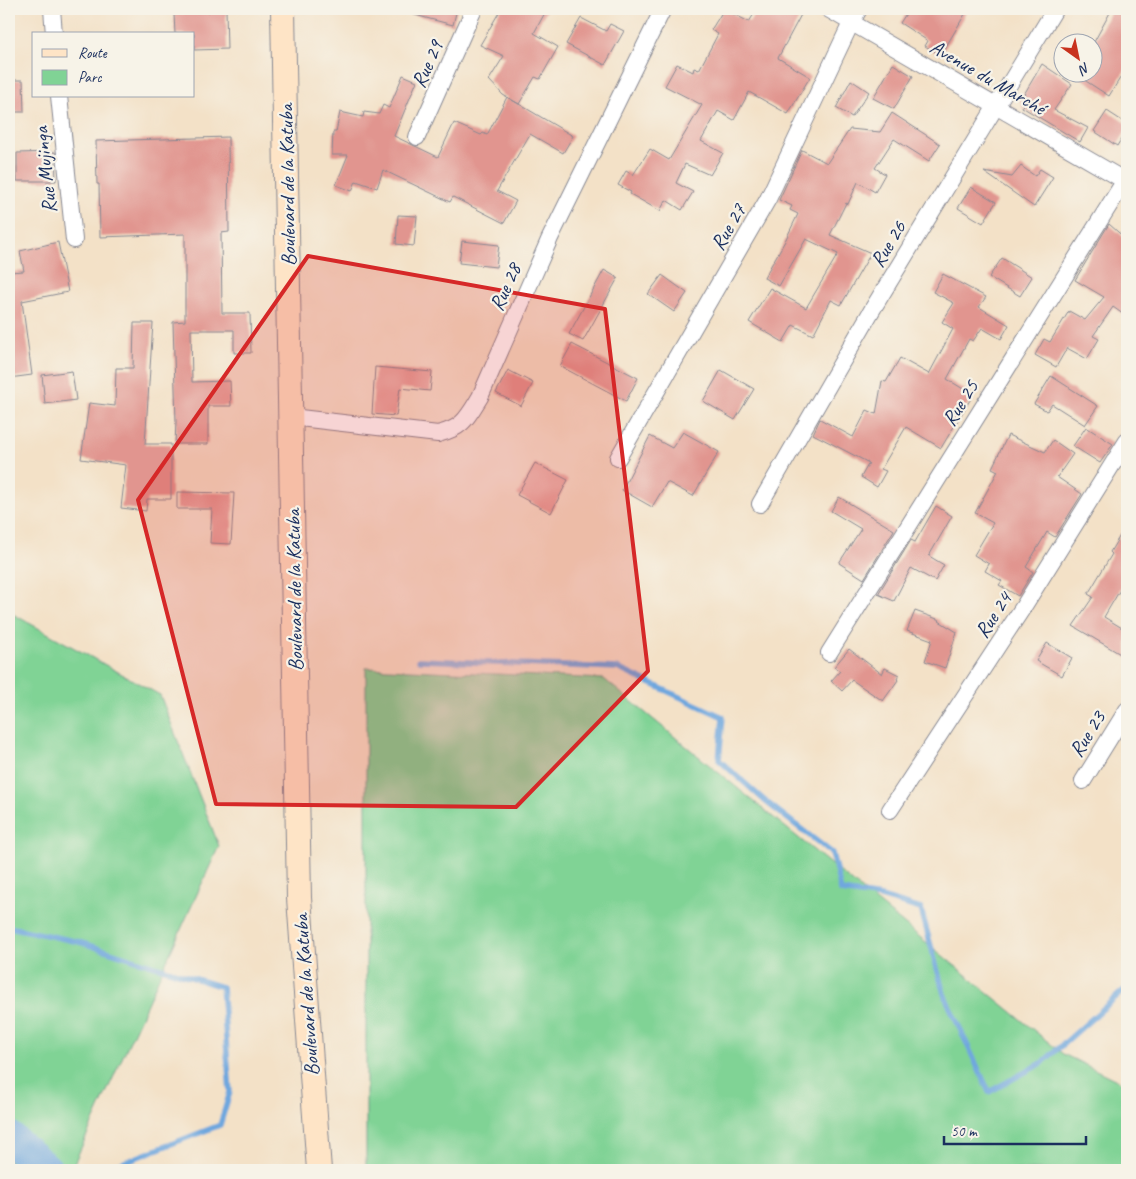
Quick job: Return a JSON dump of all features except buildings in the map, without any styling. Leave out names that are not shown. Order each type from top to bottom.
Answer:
[{"type":"street","points":[[52,9],[54,32]]},
{"type":"street","name":"Boulevard de la Katuba","points":[[283,9],[299,898],[320,1170]]},
{"type":"street","name":"Rue 29","points":[[417,137],[474,9]]},
{"type":"street","name":"Rue 28","points":[[291,417],[438,434],[453,431],[465,421],[480,398],[550,238],[663,9]]},
{"type":"street","name":"Avenue du Marché","points":[[828,9],[855,16],[997,106],[1126,180]]},
{"type":"street","name":"Rue 26","points":[[760,504],[872,310],[1055,9]]},
{"type":"street","name":"Rue 27","points":[[618,458],[768,199],[855,16]]},
{"type":"street","name":"Rue Mujinga","points":[[59,98],[74,240]]},
{"type":"street","name":"Rue 25","points":[[828,653],[1126,180]]},
{"type":"street","name":"Rue 24","points":[[890,810],[1022,609],[1127,441]]},
{"type":"street","name":"Rue 23","points":[[1083,781],[1127,710]]},
{"type":"highlighted area","points":[[308,256],[605,309],[648,671],[516,807],[216,804],[138,500]]},
{"type":"green space","points":[[9,612],[160,695],[219,846],[71,1170],[9,1170]]},
{"type":"green space","points":[[366,668],[604,679],[1063,1054],[1127,1085],[1127,1170],[366,1170]]},
{"type":"waterway","points":[[419,660],[617,668],[723,717],[719,760],[765,801],[832,853],[841,891],[881,897],[921,909],[944,994],[989,1092],[1042,1063],[1124,990],[1127,996]]},
{"type":"waterway","points":[[9,927],[79,942],[222,987],[230,1092],[220,1125],[104,1170]]},
{"type":"waterway","points":[[9,1138],[46,1170]]}]
